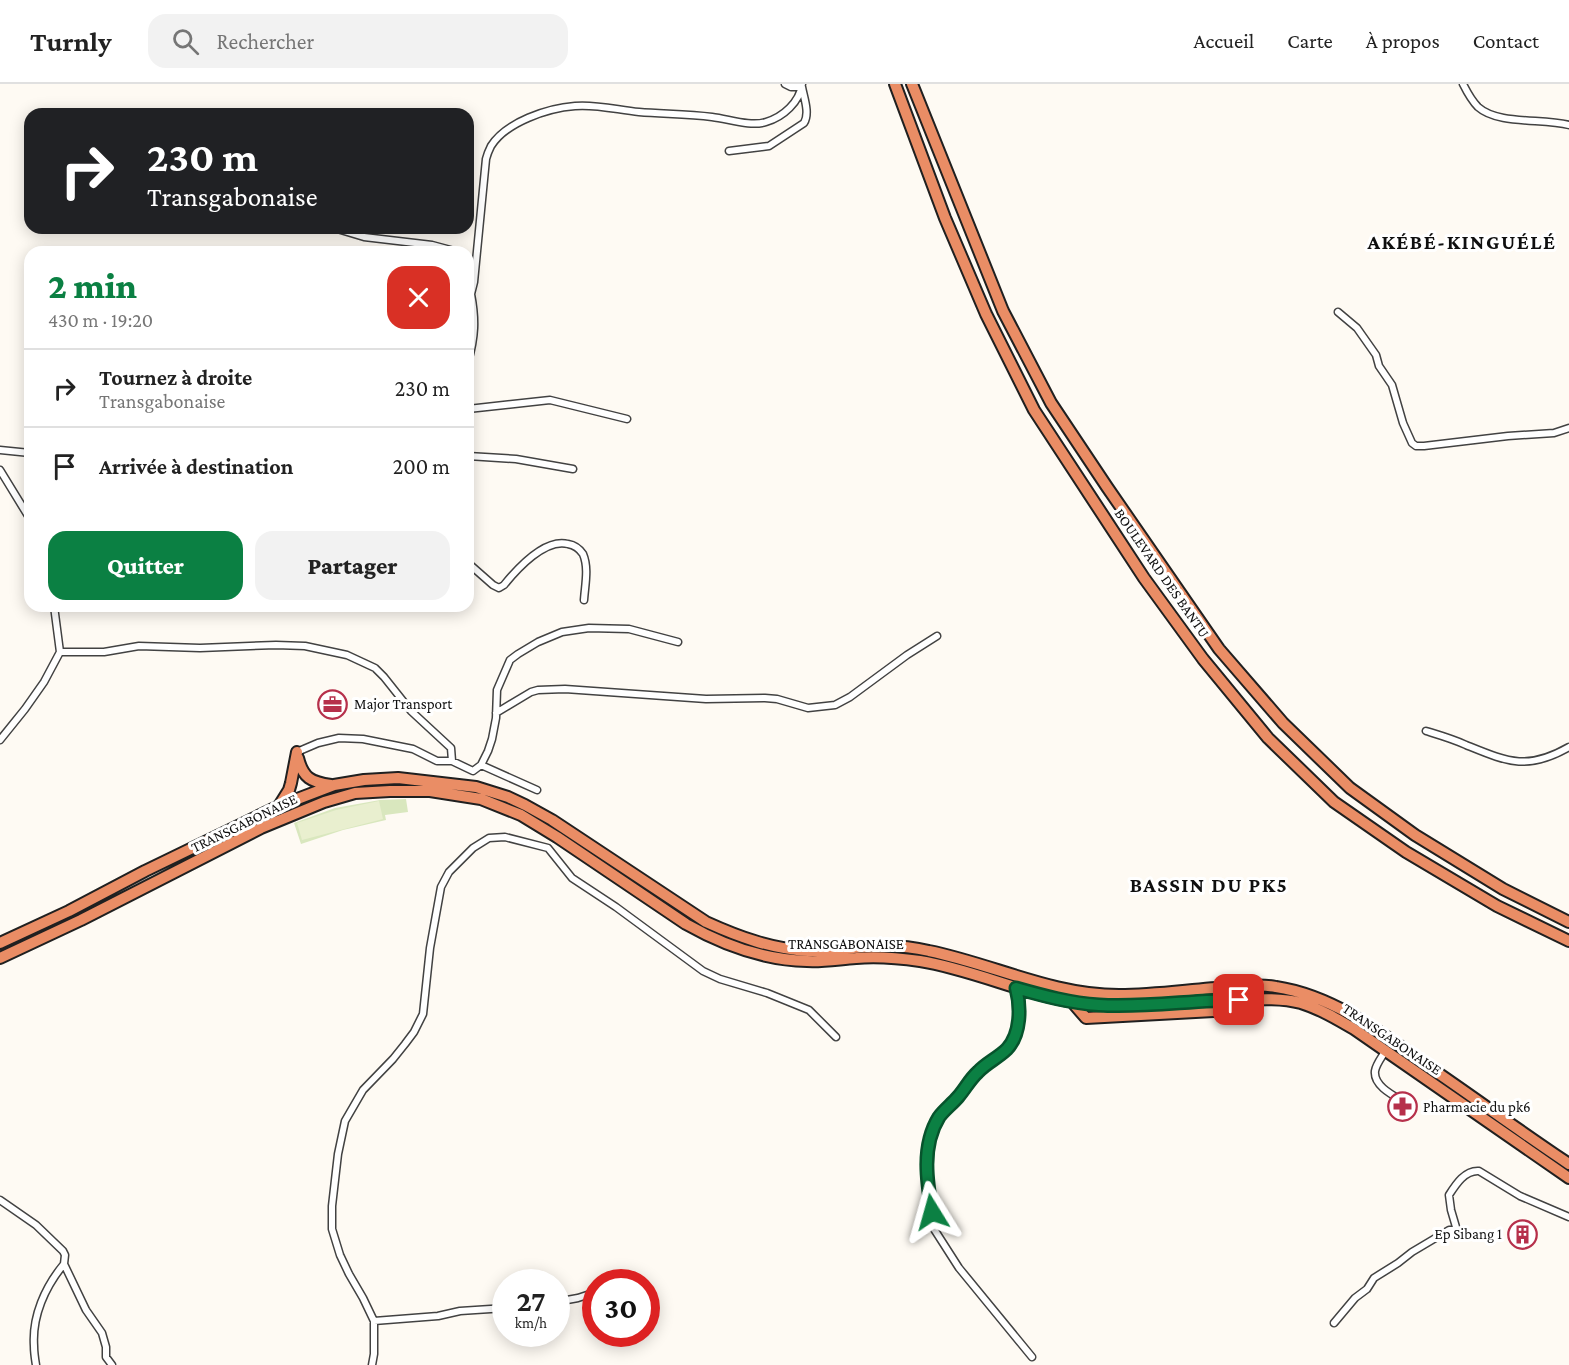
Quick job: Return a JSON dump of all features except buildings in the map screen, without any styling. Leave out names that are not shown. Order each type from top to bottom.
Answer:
[{"type":"highway","name":"BOULEVARD DES BANTU","points":[[895,84],[954,239],[986,314],[1034,410],[1144,578],[1203,659],[1268,738],[1334,802],[1416,858],[1497,906],[1569,941]]},
{"type":"highway","name":"BOULEVARD DES BANTU","points":[[912,84],[1003,311],[1051,403],[1219,649],[1283,723],[1350,788],[1444,853],[1503,889],[1569,922]]},
{"type":"highway","points":[[297,752],[301,769],[308,778],[334,785]]},
{"type":"highway","points":[[279,806],[289,790],[297,752]]},
{"type":"highway","name":"TRANSGABONAISE","points":[[0,943],[69,912],[135,876],[279,806],[334,785],[398,778],[476,787],[508,797],[552,820],[706,922],[731,933],[770,945],[809,951],[877,946],[913,948],[942,954],[1066,990],[1091,994],[1140,994],[1251,985],[1276,987],[1305,994],[1344,1010],[1566,1160]]},
{"type":"highway","name":"TRANSGABONAISE","points":[[0,958],[81,920],[261,828],[324,802],[355,793],[430,791],[481,799],[521,815],[686,924],[726,945],[755,953],[790,960],[907,959],[944,965],[1016,988],[1073,1002],[1124,1006],[1254,999],[1300,1003],[1326,1013],[1354,1029],[1569,1178]]},
{"type":"street","points":[[785,84],[791,87],[802,86]]},
{"type":"street","points":[[1463,84],[1478,107],[1489,115],[1569,125]]},
{"type":"street","points":[[729,151],[769,146],[804,123],[807,118],[802,86]]},
{"type":"street","points":[[474,282],[486,159],[490,147],[497,139],[520,122],[543,111],[587,105],[766,123],[781,115],[797,101],[802,86]]},
{"type":"street","points":[[354,234],[436,246]]},
{"type":"street","points":[[474,311],[474,335]]},
{"type":"street","points":[[1338,312],[1356,328],[1376,355],[1379,366],[1392,384],[1403,423],[1412,444],[1424,446],[1554,433],[1569,428]]},
{"type":"street","points":[[474,408],[550,400],[627,419]]},
{"type":"street","points":[[0,450],[24,452]]},
{"type":"street","points":[[474,456],[516,459],[573,469]]},
{"type":"street","points":[[0,470],[24,509]]},
{"type":"street","points":[[474,568],[499,588],[538,552],[553,544],[573,545],[583,555],[586,566],[584,600]]},
{"type":"street","points":[[0,740],[44,682],[60,652],[55,612]]},
{"type":"street","points":[[297,752],[318,743],[339,738],[363,739],[413,749],[437,761],[452,761],[473,771],[481,765],[492,739],[497,690],[510,660],[518,654],[562,632],[589,628],[628,629],[678,642]]},
{"type":"street","points":[[496,713],[531,692],[565,689],[706,699],[765,698],[808,708],[835,705],[937,636]]},
{"type":"street","points":[[60,652],[104,652],[140,646],[200,648],[276,645],[305,646],[346,655],[375,668],[411,711],[451,748],[452,761]]},
{"type":"street","points":[[1426,731],[1509,761],[1541,760],[1569,747]]},
{"type":"street","points":[[481,765],[537,790]]},
{"type":"street","points":[[372,1365],[375,1354],[375,1321],[344,1264],[332,1229],[336,1167],[345,1121],[363,1090],[393,1059],[414,1032],[423,1014],[430,948],[441,887],[448,872],[473,848],[489,838],[505,837],[548,848],[572,878],[625,913],[703,971],[809,1010],[836,1037]]},
{"type":"street","points":[[548,848],[557,837]]},
{"type":"street","points":[[1016,988],[1019,999],[1017,1034],[1008,1048],[977,1072],[957,1099],[939,1117],[928,1154],[927,1178],[934,1229],[959,1268],[1032,1357]]},
{"type":"street","points":[[1386,1050],[1376,1069],[1376,1081],[1411,1106]]},
{"type":"street","points":[[1334,1323],[1355,1298],[1367,1289],[1374,1278],[1449,1230],[1455,1230],[1449,1195],[1467,1173],[1473,1170],[1479,1170],[1520,1196],[1569,1217]]},
{"type":"street","points":[[0,1200],[36,1225],[57,1244],[65,1255],[64,1264],[48,1287],[36,1320],[33,1347],[36,1365]]},
{"type":"street","points":[[64,1264],[86,1310],[102,1333],[106,1357],[112,1365]]},
{"type":"street","points":[[375,1321],[492,1309]]},
{"type":"green space","points":[[406,799],[408,812],[385,815],[386,820],[343,830],[301,844],[294,823],[335,808],[380,800]]},
{"type":"green space","points":[[379,801],[383,819],[302,840],[297,823],[336,810]]},
{"type":"place","name":"Major Transport","points":[[333,704]]},
{"type":"place","name":"Pharmacie du pk6","points":[[1402,1107]]},
{"type":"place","name":"Ep Sibang 1","points":[[1523,1234]]},
{"type":"district","name":"AKÉBÉ-KINGUÉLÉ","points":[[1462,242]]},
{"type":"district","name":"BASSIN DU PK5","points":[[1209,885]]},
{"type":"route","points":[[932,1212],[927,1178],[927,1162],[932,1135],[939,1117],[957,1099],[977,1072],[1008,1048],[1017,1034],[1019,999],[1016,988],[1061,1000],[1100,1005],[1124,1006],[1239,1000]]}]
